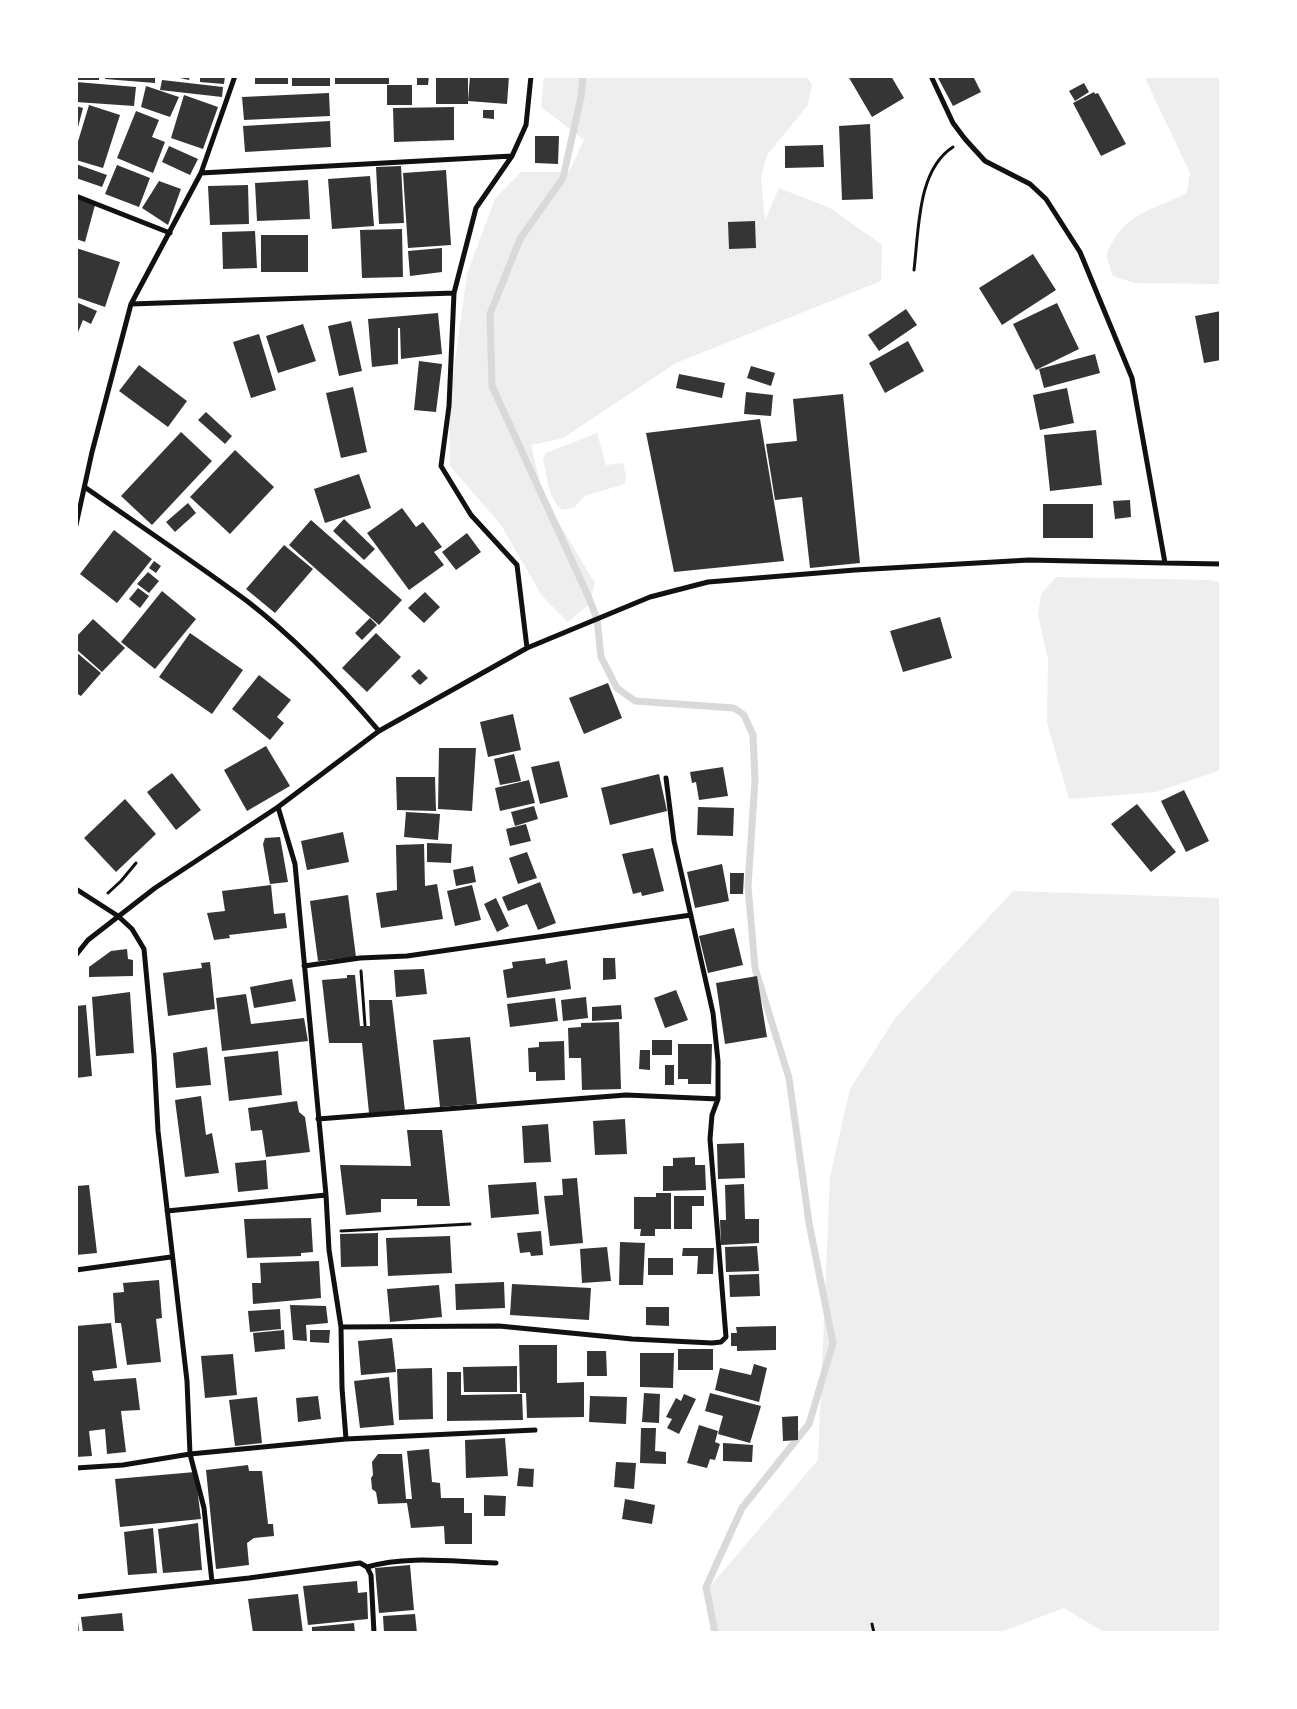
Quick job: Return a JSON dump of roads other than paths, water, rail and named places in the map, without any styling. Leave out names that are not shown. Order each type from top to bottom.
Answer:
[{"type":"street","points":[[76,525],[86,488],[92,452],[131,304],[201,173],[235,76]]},
{"type":"street","points":[[527,648],[517,565],[471,515],[441,466],[449,406],[454,293],[476,208],[512,156],[526,125],[531,76]]},
{"type":"street","points":[[931,76],[953,123],[964,139],[985,161],[1030,184],[1046,199],[1080,252],[1132,378],[1164,564]]},
{"type":"street","points":[[201,173],[512,156]]},
{"type":"street","points":[[76,196],[170,234]]},
{"type":"street","points":[[131,304],[454,293]]},
{"type":"street","points":[[86,488],[248,602],[296,643],[346,692],[379,731]]},
{"type":"street","points":[[76,955],[88,940],[155,888],[278,807],[379,731],[527,648],[650,597],[708,582],[855,570],[1028,560],[1221,564]]},
{"type":"street","points":[[340,1327],[499,1326],[632,1339],[720,1342],[726,1337],[710,1139],[712,1115],[718,1098],[718,1061],[713,1013],[674,841],[666,778]]},
{"type":"street","points":[[278,807],[295,864],[328,1232],[340,1327],[346,1439]]},
{"type":"street","points":[[76,889],[118,916],[132,930],[144,949],[153,1046],[158,1131],[171,1257],[183,1339],[190,1454],[204,1508],[212,1582]]},
{"type":"street","points":[[304,966],[360,958],[407,956],[691,915]]},
{"type":"street","points":[[318,1119],[626,1095],[718,1098]]},
{"type":"street","points":[[166,1211],[326,1195]]},
{"type":"street","points":[[76,1270],[171,1257]]},
{"type":"street","points":[[76,1468],[123,1465],[190,1454],[346,1439],[535,1430]]},
{"type":"street","points":[[367,1567],[383,1562],[408,1560],[496,1563]]},
{"type":"street","points":[[76,1596],[212,1582],[360,1563],[367,1567],[371,1575],[374,1633]]},
{"type":"waterway","points":[[583,76],[581,97],[563,178],[520,239],[490,314],[492,386],[589,598],[597,619],[601,657],[617,688],[635,701],[734,708],[744,715],[753,735],[755,780],[748,886],[755,968],[789,1078],[809,1223],[833,1343],[809,1424],[742,1508],[706,1587],[715,1633]]}]
